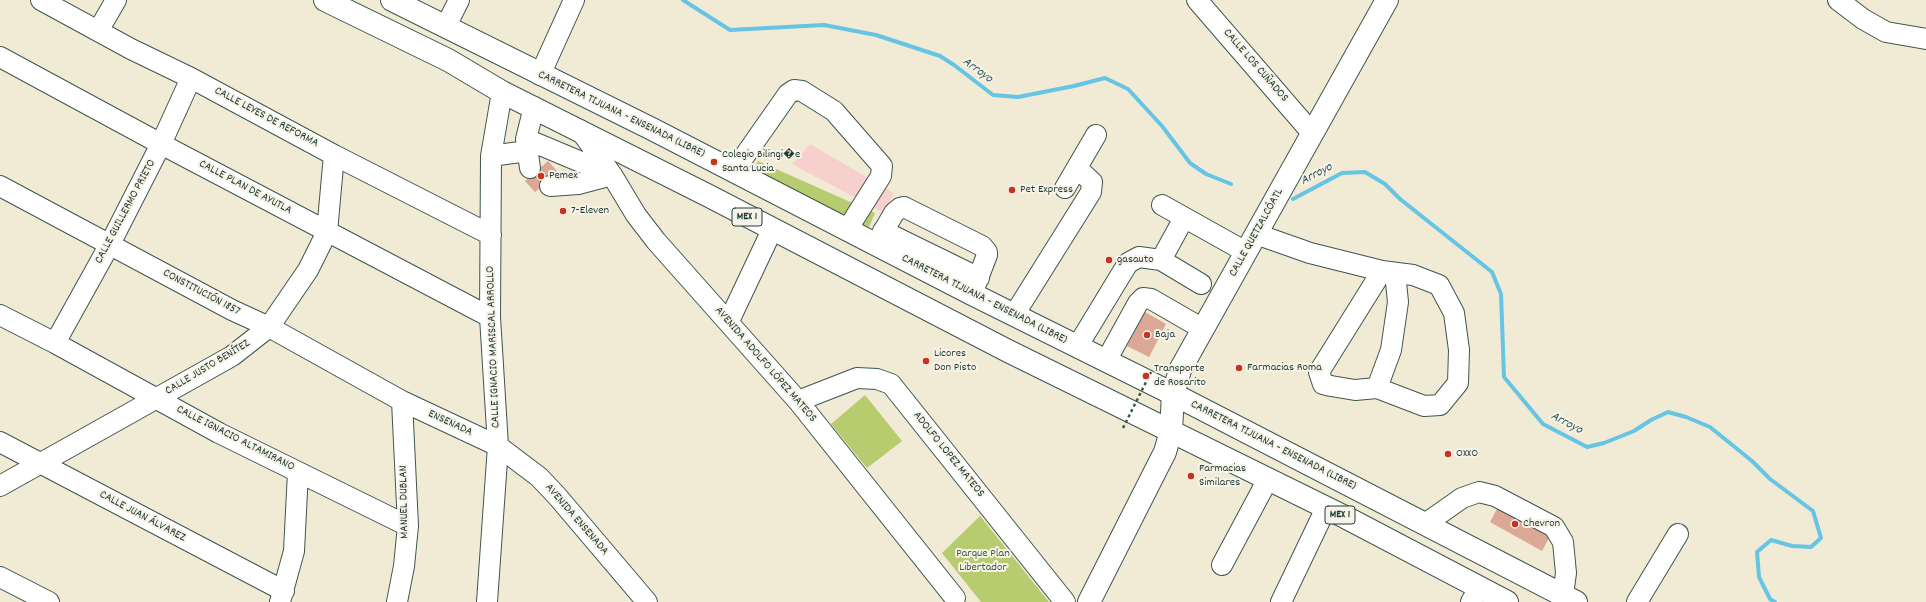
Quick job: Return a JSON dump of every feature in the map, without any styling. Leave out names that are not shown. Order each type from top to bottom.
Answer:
[{"type":"main road","name":"MEX 1","points":[[325,0],[448,60],[502,92],[580,130],[1008,351],[1326,508],[1475,595],[1507,602]]},
{"type":"main road","name":"CARRETERA TIJUANA - ENSENADA (LIBRE)","points":[[392,0],[734,171],[847,230],[880,238],[975,286],[1014,315],[1173,394],[1569,599]]},
{"type":"main road","name":"CALLE QUETZALCÓATL","points":[[1171,431],[1173,394],[1180,370],[1387,0]]},
{"type":"main road","points":[[446,26],[448,60]]},
{"type":"main road","points":[[1089,602],[1165,452],[1171,431]]},
{"type":"street","name":"CALLE LEYES DE REFORMA","points":[[42,0],[131,49],[191,78],[334,155],[491,235]]},
{"type":"street","points":[[98,31],[116,0]]},
{"type":"street","points":[[446,26],[459,0]]},
{"type":"street","points":[[540,75],[574,0]]},
{"type":"street","name":"CALLE LOS CUÑADOS","points":[[1196,0],[1312,133]]},
{"type":"street","points":[[1838,0],[1863,19],[1886,32],[1926,39]]},
{"type":"street","name":"CALLE PLAN DE AYUTLA","points":[[0,57],[327,232],[490,317]]},
{"type":"street","name":"CALLE GUILLERMO PRIETO","points":[[55,343],[110,244],[162,144],[191,78]]},
{"type":"street","points":[[734,171],[788,94],[794,90],[802,91],[834,111],[882,166],[881,176],[847,230]]},
{"type":"street","name":"CALLE IGNACIO MARISCAL ARROLLO","points":[[487,602],[498,446],[490,317],[491,156],[502,92]]},
{"type":"street","points":[[527,152],[534,107]]},
{"type":"street","name":"AVENIDA ADOLFO LÓPEZ MATEOS","points":[[580,130],[612,175],[636,215],[656,241],[798,401],[957,600]]},
{"type":"street","points":[[1065,188],[1096,135]]},
{"type":"street","points":[[491,156],[527,152],[612,175]]},
{"type":"street","name":"CALLE JUSTO BENÍTEZ","points":[[0,486],[232,356],[269,327],[308,270],[327,232],[334,155]]},
{"type":"street","points":[[1014,315],[1091,192],[1092,182],[1077,168]]},
{"type":"street","points":[[550,186],[578,184],[612,175]]},
{"type":"street","name":"CONSTITUCIÓN 1857","points":[[0,186],[232,310],[269,327],[402,401]]},
{"type":"street","points":[[1162,205],[1184,218],[1251,243],[1310,252],[1388,272],[1413,275],[1439,285],[1454,313],[1459,350],[1458,383],[1440,405],[1424,406],[1377,388],[1355,390],[1323,384],[1319,372],[1388,272]]},
{"type":"street","points":[[880,238],[896,210],[904,207],[908,208],[985,248],[987,252],[986,259],[975,286]]},
{"type":"street","points":[[1161,260],[1184,218]]},
{"type":"street","points":[[729,322],[772,230]]},
{"type":"street","points":[[1077,347],[1128,263],[1139,257],[1161,260],[1201,284]]},
{"type":"street","points":[[1377,388],[1391,350],[1398,302],[1388,272]]},
{"type":"street","points":[[1106,361],[1138,303],[1144,298],[1151,299],[1203,329]]},
{"type":"street","name":"CALLE IGNACIO ALTAMIRANO","points":[[0,315],[55,343],[155,399],[408,526]]},
{"type":"street","name":"ADOLFO LOPEZ MATEOS","points":[[798,401],[857,378],[877,379],[891,384],[1065,602]]},
{"type":"street","name":"ENSENADA","points":[[402,401],[498,446]]},
{"type":"street","name":"MANUEL DUBLAN","points":[[397,602],[404,566],[408,526],[402,401]]},
{"type":"street","name":"CALLE JUAN ÁLVAREZ","points":[[0,442],[41,463],[282,597]]},
{"type":"street","name":"AVENIDA ENSENADA","points":[[498,446],[538,477],[557,496],[647,602]]},
{"type":"street","points":[[282,597],[294,551],[298,472]]},
{"type":"street","points":[[1222,565],[1268,479]]},
{"type":"street","points":[[1425,524],[1462,498],[1479,492],[1501,500],[1554,527],[1563,542],[1569,599]]},
{"type":"street","points":[[1281,602],[1326,508]]},
{"type":"street","points":[[1637,602],[1678,534]]},
{"type":"street","points":[[0,578],[49,602]]},
{"type":"path","points":[[1123,428],[1152,372]]},
{"type":"shaded area","points":[[810,144],[894,193],[884,213],[792,164]]},
{"type":"green space","points":[[758,161],[875,213],[869,227],[752,170]]},
{"type":"green space","points":[[865,395],[902,441],[867,468],[831,424]]},
{"type":"green space","name":"Parque Plan Libertador","points":[[980,516],[1049,602],[981,602],[942,553]]},
{"type":"building","name":"Pemex","points":[[548,161],[558,172],[535,192],[525,181]]},
{"type":"building","name":"Baja","points":[[1145,312],[1166,324],[1149,357],[1127,346]]},
{"type":"building","points":[[1498,507],[1550,536],[1542,551],[1490,522]]},
{"type":"waterway","name":"Arroyo","points":[[683,0],[730,30],[824,25],[876,35],[940,56],[993,95],[1018,97],[1074,86],[1105,78],[1128,89],[1162,126],[1190,163],[1206,174],[1231,184]]},
{"type":"waterway","name":"Arroyo","points":[[1293,199],[1342,173],[1365,172],[1385,184],[1400,199],[1492,272],[1501,294],[1504,377],[1543,424],[1587,447],[1604,443],[1634,431],[1651,420],[1668,412],[1686,417],[1710,427],[1752,461],[1770,479],[1813,511],[1821,538],[1811,547],[1792,546],[1771,540],[1757,552],[1759,577],[1770,599],[1775,602]]},
{"type":"place","name":"Colegio Bilingi�e Santa Lucia","points":[[714,162]]},
{"type":"place","name":"Pemex","points":[[541,176]]},
{"type":"place","name":"Pet Express","points":[[1012,190]]},
{"type":"place","name":"7-Eleven","points":[[563,211]]},
{"type":"place","name":"gasauto","points":[[1109,260]]},
{"type":"place","name":"Baja","points":[[1147,335]]},
{"type":"place","name":"Licores Don Pisto","points":[[926,361]]},
{"type":"place","name":"Farmacias Roma","points":[[1239,368]]},
{"type":"place","name":"Transporte de Rosarito","points":[[1146,376]]},
{"type":"place","name":"OXXO","points":[[1448,454]]},
{"type":"place","name":"Farmacias Similares","points":[[1191,476]]},
{"type":"place","name":"Chevron","points":[[1515,524]]}]
